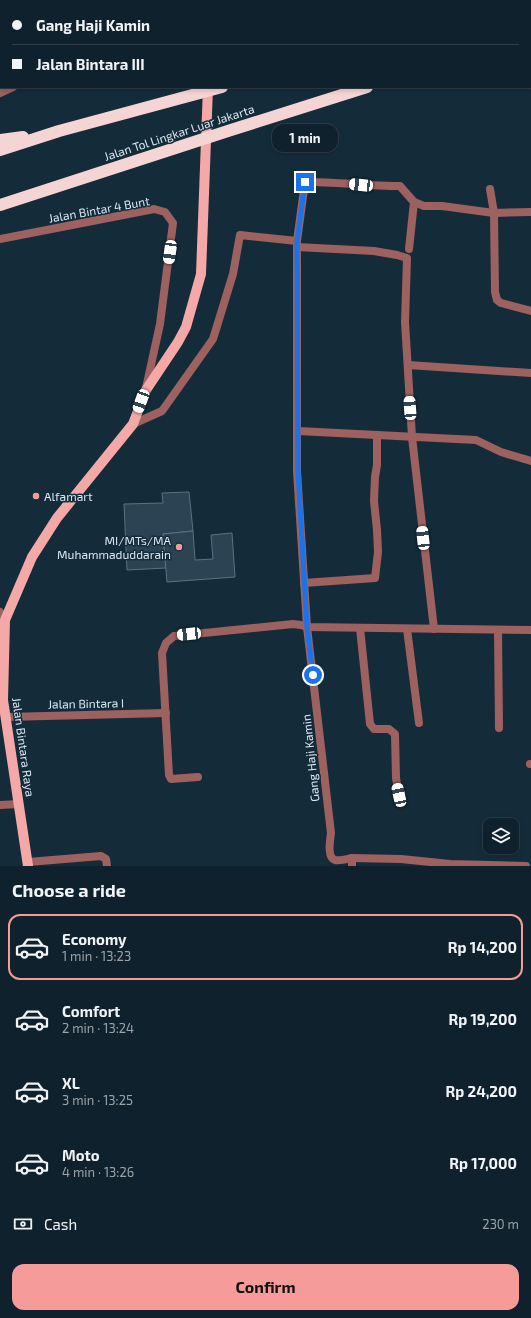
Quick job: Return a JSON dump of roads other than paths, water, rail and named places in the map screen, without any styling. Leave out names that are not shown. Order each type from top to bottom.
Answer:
[{"type":"highway","points":[[0,150],[59,131],[218,88]]},
{"type":"highway","name":"Jalan Tol Lingkar Luar Jakarta","points":[[0,205],[364,88]]},
{"type":"highway","points":[[0,140],[59,131]]},
{"type":"main road","name":"Jalan Bintara Raya","points":[[28,864],[6,717],[2,701],[2,616],[32,557],[57,518],[133,424],[146,390],[178,342],[186,327],[201,274],[208,88]]},
{"type":"street","points":[[0,92],[10,88]]},
{"type":"street","points":[[307,627],[298,471],[297,244],[305,182],[338,182],[373,186],[400,186],[414,202],[424,206],[442,206],[494,213],[531,212]]},
{"type":"street","points":[[490,189],[494,213],[495,292],[497,300],[501,303],[531,311]]},
{"type":"street","points":[[409,249],[414,202]]},
{"type":"street","name":"Jalan Bintar 4 Bunt","points":[[0,240],[154,209],[165,212],[173,223],[160,324],[146,390]]},
{"type":"street","points":[[133,424],[162,411],[213,339],[234,274],[240,235],[297,244],[374,251],[406,258],[405,322],[412,437],[434,629]]},
{"type":"street","points":[[408,365],[531,373]]},
{"type":"street","points":[[298,431],[476,440],[501,452],[531,460]]},
{"type":"street","points":[[304,583],[375,578],[378,552],[374,501],[375,477],[378,464],[377,435]]},
{"type":"street","points":[[198,778],[171,778],[169,776],[162,653],[166,643],[174,636],[292,624],[307,627],[531,630]]},
{"type":"street","name":"Gang Haji Kamin","points":[[307,627],[330,833],[330,855],[336,861],[352,862]]},
{"type":"street","points":[[360,628],[370,724],[374,729],[389,729],[395,734],[396,778],[399,795]]},
{"type":"street","points":[[407,629],[419,723]]},
{"type":"street","points":[[498,630],[499,728]]},
{"type":"street","name":"Jalan Bintara I","points":[[6,717],[166,713]]},
{"type":"street","points":[[0,804],[19,804]]},
{"type":"street","points":[[28,864],[101,856],[106,859],[107,866]]},
{"type":"street","points":[[352,862],[401,859],[444,865],[526,866]]},
{"type":"place","name":"Alfamart","points":[[36,496]]},
{"type":"place","name":"MI/MTs/MA Muhammaduddarain","points":[[179,547]]}]
